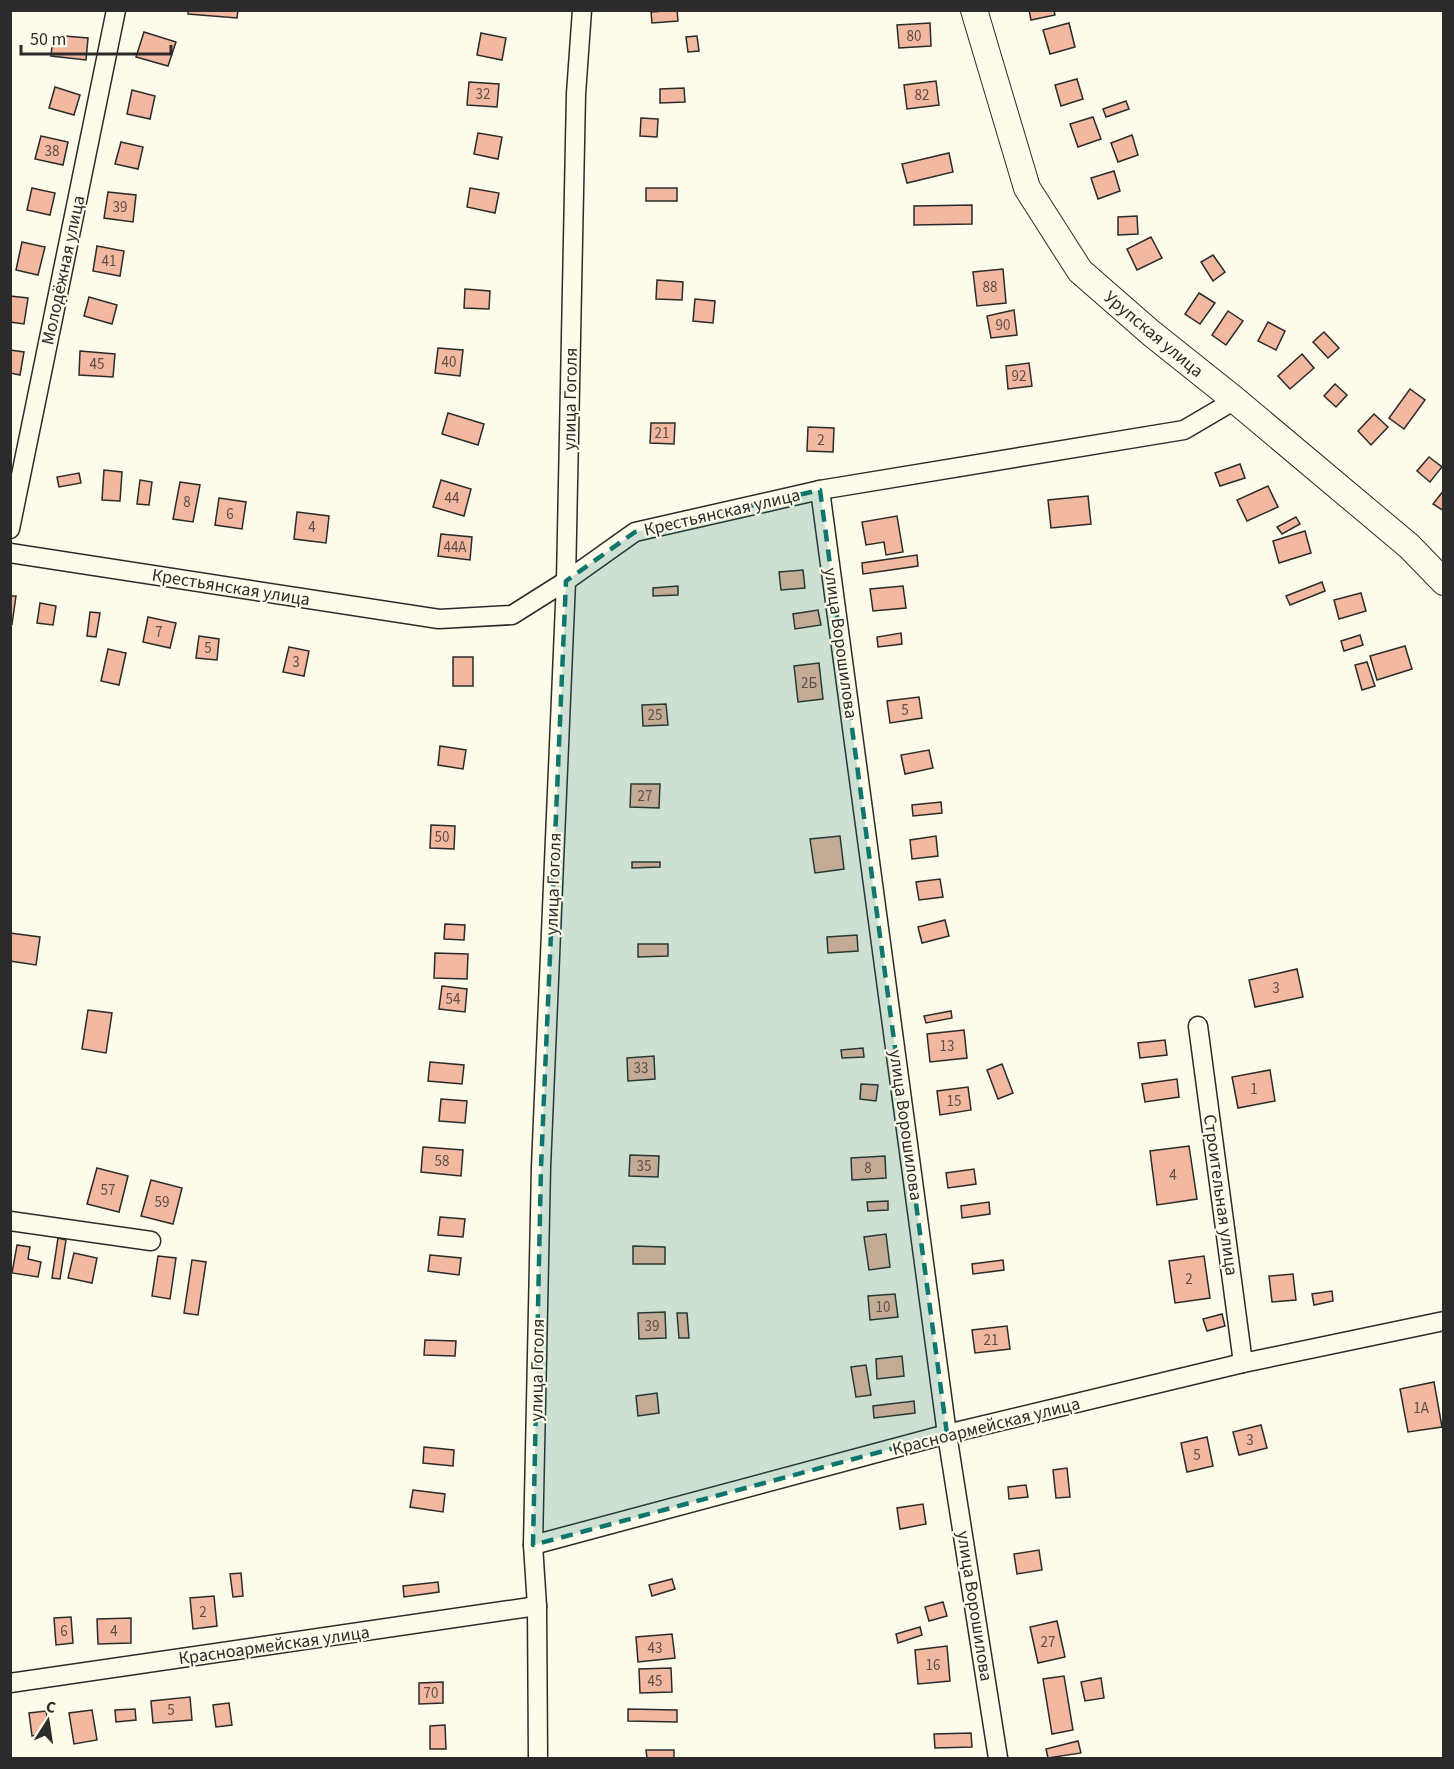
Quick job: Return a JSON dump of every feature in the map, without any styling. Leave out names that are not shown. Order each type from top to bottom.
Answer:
[{"type":"street","name":"Молодёжная улица","points":[[10,529],[116,10]]},
{"type":"street","name":"улица Гоголя","points":[[538,1758],[537,1606],[533,1545],[541,1167],[566,581],[576,94],[582,10]]},
{"type":"street","name":"Урупская улица","points":[[974,10],[1027,188],[1080,271],[1150,333],[1235,400],[1409,546],[1443,582]]},
{"type":"street","name":"Крестьянская улица","points":[[10,553],[439,619],[512,615],[566,581],[635,532],[820,489],[1185,430],[1235,400]]},
{"type":"street","name":"улица Ворошилова","points":[[820,489],[947,1434],[998,1758]]},
{"type":"street","name":"Строительная улица","points":[[1198,1026],[1243,1363]]},
{"type":"street","points":[[10,1221],[151,1241]]},
{"type":"street","name":"Красноармейская улица","points":[[533,1545],[947,1434],[1243,1363],[1443,1321]]},
{"type":"street","name":"Красноармейская улица","points":[[10,1683],[537,1606]]},
{"type":"highlighted area","points":[[820,490],[947,1434],[533,1545],[541,1167],[566,581],[635,532]]},
{"type":"building","points":[[188,10],[238,10],[237,18],[188,14]]},
{"type":"building","points":[[677,10],[678,21],[652,23],[651,12]]},
{"type":"building","points":[[1029,10],[1054,10],[1055,15],[1031,20]]},
{"type":"building","points":[[930,23],[931,46],[899,48],[897,25]]},
{"type":"building","points":[[1069,23],[1075,47],[1050,54],[1043,30]]},
{"type":"building","points":[[144,32],[176,42],[168,66],[136,57]]},
{"type":"building","points":[[481,33],[506,38],[502,60],[477,55]]},
{"type":"building","points":[[53,35],[88,38],[86,60],[51,56]]},
{"type":"building","points":[[697,36],[699,51],[688,52],[686,37]]},
{"type":"building","points":[[1077,79],[1083,99],[1061,106],[1055,85]]},
{"type":"building","points":[[936,81],[939,105],[907,109],[904,85]]},
{"type":"building","points":[[469,82],[499,84],[497,107],[467,105]]},
{"type":"building","points":[[55,87],[80,95],[74,115],[49,108]]},
{"type":"building","points":[[684,88],[685,102],[660,103],[660,89]]},
{"type":"building","points":[[132,90],[155,96],[150,119],[127,114]]},
{"type":"building","points":[[1126,101],[1129,109],[1106,117],[1103,109]]},
{"type":"building","points":[[1093,117],[1101,139],[1078,147],[1070,124]]},
{"type":"building","points":[[641,118],[658,119],[657,137],[640,136]]},
{"type":"building","points":[[478,133],[502,137],[498,159],[474,154]]},
{"type":"building","points":[[1132,135],[1138,155],[1118,162],[1111,143]]},
{"type":"building","points":[[41,136],[68,142],[63,165],[35,159]]},
{"type":"building","points":[[121,142],[143,147],[138,169],[115,164]]},
{"type":"building","points":[[949,153],[953,172],[907,183],[902,164]]},
{"type":"building","points":[[1114,171],[1120,191],[1098,199],[1091,178]]},
{"type":"building","points":[[32,188],[55,193],[50,215],[27,210]]},
{"type":"building","points":[[470,188],[499,193],[495,213],[467,207]]},
{"type":"building","points":[[646,188],[677,188],[677,201],[646,201]]},
{"type":"building","points":[[108,192],[136,195],[133,222],[104,218]]},
{"type":"building","points":[[972,205],[972,224],[914,225],[914,206]]},
{"type":"building","points":[[1137,216],[1138,234],[1118,235],[1118,217]]},
{"type":"building","points":[[1151,237],[1162,258],[1137,270],[1127,249]]},
{"type":"building","points":[[22,242],[45,247],[38,275],[16,270]]},
{"type":"building","points":[[97,246],[124,251],[120,276],[93,271]]},
{"type":"building","points":[[1213,255],[1225,272],[1213,281],[1201,262]]},
{"type":"building","points":[[1003,269],[1006,303],[977,306],[973,272]]},
{"type":"building","points":[[657,280],[683,282],[682,300],[656,299]]},
{"type":"building","points":[[465,289],[490,291],[489,309],[464,308]]},
{"type":"building","points":[[1199,293],[1215,303],[1200,324],[1185,314]]},
{"type":"building","points":[[10,296],[28,298],[24,324],[10,322]]},
{"type":"building","points":[[89,297],[117,305],[112,324],[84,316]]},
{"type":"building","points":[[695,299],[715,301],[713,323],[693,321]]},
{"type":"building","points":[[1014,310],[1017,335],[991,338],[987,316]]},
{"type":"building","points":[[1228,311],[1243,321],[1226,345],[1212,335]]},
{"type":"building","points":[[1268,322],[1285,331],[1276,350],[1258,341]]},
{"type":"building","points":[[1324,332],[1339,348],[1328,358],[1313,342]]},
{"type":"building","points":[[438,348],[463,350],[460,376],[435,373]]},
{"type":"building","points":[[10,350],[24,352],[20,375],[10,373]]},
{"type":"building","points":[[80,351],[115,354],[113,377],[79,375]]},
{"type":"building","points":[[1302,354],[1314,368],[1290,389],[1278,376]]},
{"type":"building","points":[[1029,363],[1032,386],[1008,389],[1006,366]]},
{"type":"building","points":[[1335,384],[1347,395],[1336,407],[1324,396]]},
{"type":"building","points":[[1410,389],[1425,400],[1404,429],[1389,418]]},
{"type":"building","points":[[448,413],[484,424],[478,445],[442,434]]},
{"type":"building","points":[[1374,414],[1388,427],[1371,445],[1358,431]]},
{"type":"building","points":[[651,423],[675,423],[674,444],[650,443]]},
{"type":"building","points":[[808,427],[834,428],[833,452],[807,451]]},
{"type":"building","points":[[1429,457],[1442,467],[1430,482],[1417,471]]},
{"type":"building","points":[[1240,464],[1245,478],[1220,486],[1215,473]]},
{"type":"building","points":[[104,470],[122,472],[120,501],[102,500]]},
{"type":"building","points":[[79,473],[81,483],[59,487],[57,477]]},
{"type":"building","points":[[140,480],[152,482],[149,505],[137,504]]},
{"type":"building","points":[[441,480],[471,489],[464,516],[433,507]]},
{"type":"building","points":[[180,482],[200,485],[193,522],[173,519]]},
{"type":"building","points":[[1268,486],[1278,507],[1247,521],[1237,500]]},
{"type":"building","points":[[1444,490],[1444,511],[1433,504]]},
{"type":"building","points":[[1088,496],[1091,524],[1051,528],[1048,500]]},
{"type":"building","points":[[219,498],[246,502],[242,529],[215,525]]},
{"type":"building","points":[[297,512],[329,516],[326,543],[294,539]]},
{"type":"building","points":[[897,516],[903,552],[886,555],[884,542],[866,545],[862,522]]},
{"type":"building","points":[[1296,517],[1300,524],[1282,534],[1277,527]]},
{"type":"building","points":[[1305,531],[1311,553],[1279,563],[1273,541]]},
{"type":"building","points":[[441,534],[472,537],[470,560],[438,556]]},
{"type":"building","points":[[917,555],[918,566],[863,574],[862,563]]},
{"type":"building","points":[[803,570],[805,588],[781,590],[779,572]]},
{"type":"building","points":[[1322,582],[1325,591],[1290,605],[1286,596]]},
{"type":"building","points":[[678,586],[678,595],[653,596],[653,588]]},
{"type":"building","points":[[903,586],[906,608],[873,611],[870,589]]},
{"type":"building","points":[[1361,593],[1366,611],[1339,619],[1334,600]]},
{"type":"building","points":[[10,596],[16,596],[12,624],[10,623]]},
{"type":"building","points":[[40,603],[56,606],[53,625],[37,623]]},
{"type":"building","points":[[818,610],[821,625],[795,629],[793,614]]},
{"type":"building","points":[[90,612],[100,613],[96,637],[87,636]]},
{"type":"building","points":[[148,617],[176,623],[170,648],[143,642]]},
{"type":"building","points":[[901,633],[902,644],[878,647],[877,637]]},
{"type":"building","points":[[1360,635],[1363,645],[1344,651],[1341,641]]},
{"type":"building","points":[[199,636],[219,639],[217,660],[196,658]]},
{"type":"building","points":[[1405,646],[1412,669],[1377,680],[1370,656]]},
{"type":"building","points":[[289,647],[309,651],[304,676],[283,672]]},
{"type":"building","points":[[108,649],[126,653],[119,685],[101,681]]},
{"type":"building","points":[[453,657],[473,657],[473,686],[453,686]]},
{"type":"building","points":[[1367,662],[1375,686],[1362,690],[1355,665]]},
{"type":"building","points":[[819,663],[823,699],[798,702],[794,666]]},
{"type":"building","points":[[919,697],[922,718],[890,723],[887,701]]},
{"type":"building","points":[[666,704],[668,725],[643,726],[642,705]]},
{"type":"building","points":[[440,746],[466,750],[463,769],[438,765]]},
{"type":"building","points":[[929,750],[933,768],[905,774],[901,755]]},
{"type":"building","points":[[631,784],[660,784],[659,808],[630,807]]},
{"type":"building","points":[[941,802],[942,813],[913,816],[912,805]]},
{"type":"building","points":[[431,825],[455,826],[454,849],[430,848]]},
{"type":"building","points":[[840,836],[844,869],[815,873],[810,839]]},
{"type":"building","points":[[936,836],[938,856],[912,859],[910,840]]},
{"type":"building","points":[[632,862],[660,862],[660,867],[632,868]]},
{"type":"building","points":[[940,879],[943,897],[919,900],[916,882]]},
{"type":"building","points":[[945,920],[949,936],[922,943],[918,927]]},
{"type":"building","points":[[445,924],[465,925],[464,940],[444,939]]},
{"type":"building","points":[[10,933],[40,937],[36,965],[10,961]]},
{"type":"building","points":[[857,935],[858,951],[828,953],[827,937]]},
{"type":"building","points":[[638,944],[668,944],[668,956],[638,957]]},
{"type":"building","points":[[435,953],[468,954],[467,979],[434,978]]},
{"type":"building","points":[[1297,969],[1303,997],[1255,1007],[1249,980]]},
{"type":"building","points":[[442,986],[467,989],[465,1012],[439,1009]]},
{"type":"building","points":[[88,1010],[112,1013],[106,1053],[82,1049]]},
{"type":"building","points":[[951,1011],[952,1018],[926,1023],[924,1016]]},
{"type":"building","points":[[964,1030],[967,1058],[930,1062],[927,1034]]},
{"type":"building","points":[[1165,1040],[1167,1055],[1140,1058],[1138,1043]]},
{"type":"building","points":[[863,1048],[864,1057],[842,1058],[841,1050]]},
{"type":"building","points":[[654,1056],[655,1079],[628,1081],[627,1058]]},
{"type":"building","points":[[430,1062],[464,1065],[462,1084],[428,1081]]},
{"type":"building","points":[[1002,1064],[1013,1093],[998,1099],[987,1070]]},
{"type":"building","points":[[1270,1070],[1275,1101],[1238,1108],[1232,1077]]},
{"type":"building","points":[[1177,1079],[1179,1097],[1145,1102],[1142,1084]]},
{"type":"building","points":[[861,1084],[878,1085],[876,1101],[860,1099]]},
{"type":"building","points":[[968,1087],[971,1110],[940,1115],[937,1091]]},
{"type":"building","points":[[441,1099],[467,1101],[465,1123],[439,1121]]},
{"type":"building","points":[[1189,1146],[1197,1199],[1157,1205],[1150,1151]]},
{"type":"building","points":[[423,1147],[463,1150],[461,1176],[421,1172]]},
{"type":"building","points":[[630,1155],[659,1156],[658,1177],[629,1176]]},
{"type":"building","points":[[885,1156],[886,1178],[852,1180],[851,1158]]},
{"type":"building","points":[[97,1168],[128,1176],[119,1212],[87,1204]]},
{"type":"building","points":[[974,1169],[976,1184],[948,1188],[946,1173]]},
{"type":"building","points":[[151,1180],[182,1188],[173,1224],[141,1216]]},
{"type":"building","points":[[888,1201],[888,1210],[868,1211],[867,1202]]},
{"type":"building","points":[[989,1202],[990,1214],[962,1218],[961,1206]]},
{"type":"building","points":[[440,1217],[465,1219],[463,1237],[438,1235]]},
{"type":"building","points":[[886,1234],[890,1267],[869,1270],[864,1237]]},
{"type":"building","points":[[58,1238],[66,1240],[60,1279],[52,1278]]},
{"type":"building","points":[[17,1245],[30,1247],[28,1259],[41,1262],[38,1277],[12,1273]]},
{"type":"building","points":[[633,1246],[665,1247],[665,1264],[633,1264]]},
{"type":"building","points":[[74,1253],[97,1258],[92,1283],[68,1278]]},
{"type":"building","points":[[430,1255],[461,1258],[459,1275],[428,1271]]},
{"type":"building","points":[[158,1256],[176,1258],[170,1299],[152,1296]]},
{"type":"building","points":[[1204,1256],[1210,1298],[1175,1303],[1169,1261]]},
{"type":"building","points":[[192,1260],[206,1262],[198,1315],[184,1313]]},
{"type":"building","points":[[1003,1260],[1004,1270],[973,1274],[972,1264]]},
{"type":"building","points":[[1293,1274],[1296,1300],[1272,1302],[1269,1276]]},
{"type":"building","points":[[1332,1291],[1333,1301],[1314,1305],[1312,1294]]},
{"type":"building","points":[[895,1294],[898,1317],[870,1320],[868,1296]]},
{"type":"building","points":[[665,1312],[666,1338],[639,1339],[638,1313]]},
{"type":"building","points":[[677,1313],[687,1313],[689,1338],[679,1338]]},
{"type":"building","points":[[1222,1314],[1225,1326],[1207,1331],[1203,1319]]},
{"type":"building","points":[[1007,1326],[1010,1349],[975,1353],[972,1330]]},
{"type":"building","points":[[425,1340],[456,1341],[455,1356],[424,1355]]},
{"type":"building","points":[[902,1356],[904,1376],[877,1379],[876,1359]]},
{"type":"building","points":[[866,1365],[871,1395],[856,1397],[851,1367]]},
{"type":"building","points":[[1434,1382],[1442,1427],[1408,1432],[1400,1389]]},
{"type":"building","points":[[657,1393],[659,1413],[638,1416],[636,1396]]},
{"type":"building","points":[[914,1401],[915,1413],[874,1418],[873,1406]]},
{"type":"building","points":[[1261,1425],[1267,1448],[1239,1455],[1233,1432]]},
{"type":"building","points":[[1207,1437],[1213,1466],[1187,1472],[1181,1443]]},
{"type":"building","points":[[424,1447],[454,1450],[453,1466],[423,1463]]},
{"type":"building","points":[[1067,1468],[1070,1497],[1056,1498],[1053,1470]]},
{"type":"building","points":[[1026,1485],[1028,1497],[1009,1499],[1008,1487]]},
{"type":"building","points":[[413,1490],[445,1494],[443,1512],[410,1507]]},
{"type":"building","points":[[923,1504],[926,1524],[900,1529],[897,1508]]},
{"type":"building","points":[[1039,1550],[1042,1570],[1017,1574],[1014,1554]]},
{"type":"building","points":[[241,1573],[243,1596],[233,1597],[230,1574]]},
{"type":"building","points":[[672,1579],[675,1589],[652,1596],[649,1585]]},
{"type":"building","points":[[438,1582],[439,1592],[404,1597],[403,1586]]},
{"type":"building","points":[[214,1596],[217,1626],[193,1629],[190,1598]]},
{"type":"building","points":[[943,1602],[947,1616],[929,1621],[925,1607]]},
{"type":"building","points":[[71,1617],[73,1643],[56,1645],[54,1618]]},
{"type":"building","points":[[131,1618],[131,1643],[98,1644],[97,1619]]},
{"type":"building","points":[[1057,1621],[1065,1657],[1038,1663],[1030,1627]]},
{"type":"building","points":[[920,1627],[922,1635],[898,1643],[896,1634]]},
{"type":"building","points":[[672,1634],[675,1658],[638,1662],[636,1637]]},
{"type":"building","points":[[947,1646],[950,1681],[918,1684],[915,1650]]},
{"type":"building","points":[[671,1668],[672,1692],[640,1693],[639,1669]]},
{"type":"building","points":[[1064,1676],[1073,1730],[1052,1734],[1043,1679]]},
{"type":"building","points":[[1101,1678],[1104,1698],[1085,1701],[1081,1682]]},
{"type":"building","points":[[443,1682],[443,1703],[419,1704],[419,1683]]},
{"type":"building","points":[[190,1697],[192,1720],[153,1723],[151,1701]]},
{"type":"building","points":[[229,1703],[232,1725],[216,1727],[213,1705]]},
{"type":"building","points":[[135,1709],[136,1720],[116,1722],[115,1710]]},
{"type":"building","points":[[628,1709],[677,1710],[677,1722],[628,1721]]},
{"type":"building","points":[[92,1710],[97,1740],[74,1744],[69,1713]]},
{"type":"building","points":[[46,1711],[50,1733],[32,1736],[29,1713]]},
{"type":"building","points":[[445,1725],[446,1749],[430,1749],[430,1726]]},
{"type":"building","points":[[971,1733],[972,1747],[935,1748],[934,1734]]},
{"type":"building","points":[[1078,1741],[1081,1753],[1048,1758],[1046,1749]]},
{"type":"building","points":[[646,1750],[674,1750],[674,1758],[647,1758]]}]
